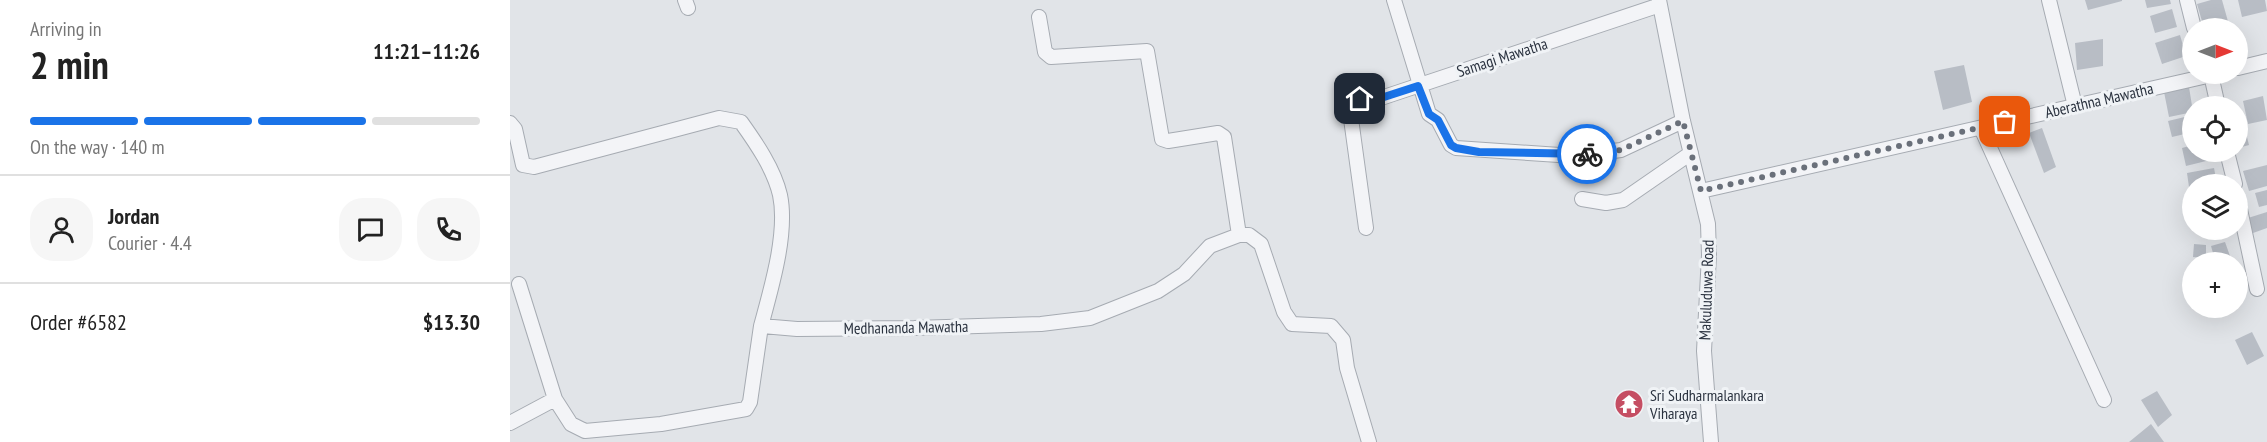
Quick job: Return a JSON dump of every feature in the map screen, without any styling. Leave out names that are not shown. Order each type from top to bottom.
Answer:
[{"type":"street","points":[[1394,0],[1418,86],[1429,114],[1441,124],[1451,145],[1461,150],[1574,156],[1621,150],[1683,121]]},
{"type":"street","points":[[2049,0],[2075,106]]},
{"type":"street","points":[[2187,0],[2192,18]]},
{"type":"street","name":"Samagi Mawatha","points":[[1366,228],[1345,97],[1384,97],[1659,2]]},
{"type":"street","name":"Makuluduwa Road","points":[[1659,2],[1683,121],[1708,224],[1709,255],[1704,351],[1711,442]]},
{"type":"street","points":[[1039,17],[1045,52],[1051,57],[1147,51],[1162,139],[1168,141],[1218,134],[1224,136],[1239,235],[1249,235],[1261,244],[1284,312],[1292,324],[1331,326],[1343,340],[1347,368],[1369,442]]},
{"type":"street","points":[[2248,66],[2267,61]]},
{"type":"street","name":"Aberathna Mawatha","points":[[1701,191],[2182,80]]},
{"type":"street","points":[[510,123],[515,129],[523,165],[534,167],[719,118],[741,122],[764,159],[780,196],[778,249],[761,326],[750,402],[746,409],[661,424],[585,431],[571,424],[555,399],[519,284]]},
{"type":"street","points":[[1981,128],[2104,400]]},
{"type":"street","points":[[1582,199],[1606,203],[1623,200],[1691,153]]},
{"type":"street","name":"Medhananda Mawatha","points":[[761,326],[797,329],[914,328],[1041,324],[1090,318],[1158,291],[1184,274],[1210,246],[1239,235]]},
{"type":"street","points":[[2247,240],[2257,289]]},
{"type":"street","points":[[510,423],[555,399]]},
{"type":"building","points":[[2085,0],[2122,0],[2122,1],[2088,10]]},
{"type":"building","points":[[2145,0],[2170,0],[2171,4],[2147,8]]},
{"type":"building","points":[[2222,0],[2227,18],[2201,18],[2197,4]]},
{"type":"building","points":[[2238,0],[2265,0],[2267,11],[2242,17]]},
{"type":"building","points":[[2172,9],[2177,27],[2155,33],[2150,16]]},
{"type":"building","points":[[2180,35],[2182,57],[2162,64],[2155,43]]},
{"type":"building","points":[[2103,39],[2103,66],[2077,70],[2075,43]]},
{"type":"building","points":[[1964,65],[1972,102],[1943,110],[1934,71]]},
{"type":"building","points":[[2189,87],[2190,96],[2182,96],[2182,114],[2169,117],[2164,92]]},
{"type":"building","points":[[2263,96],[2267,120],[2248,124],[2248,100]]},
{"type":"building","points":[[2182,118],[2182,135],[2172,137],[2168,121]]},
{"type":"building","points":[[2042,128],[2056,167],[2044,173],[2029,133]]},
{"type":"building","points":[[2185,162],[2202,162],[2186,166]]},
{"type":"building","points":[[2267,165],[2267,186],[2249,191],[2248,174],[2244,174],[2243,171]]},
{"type":"building","points":[[2214,168],[2215,174],[2187,174]]},
{"type":"building","points":[[2267,190],[2267,205],[2259,207],[2255,193]]},
{"type":"building","points":[[2267,212],[2267,228],[2253,233],[2248,218]]},
{"type":"building","points":[[2225,242],[2229,252],[2213,252],[2211,246]]},
{"type":"building","points":[[2194,244],[2206,245],[2206,252],[2193,252]]},
{"type":"building","points":[[2252,332],[2264,356],[2247,365],[2235,340]]},
{"type":"building","points":[[2157,391],[2172,415],[2158,427],[2141,400]]},
{"type":"building","points":[[2151,424],[2164,442],[2129,442]]},
{"type":"way so far","points":[[1587,154],[1621,150],[1683,121],[1701,191],[2005,122]]},
{"type":"place","name":"Sri Sudharmalankara Viharaya","points":[[1629,404]]},
{"type":"route","points":[[1360,99],[1384,97],[1418,86],[1429,114],[1438,120],[1451,145],[1456,148],[1479,152],[1574,156],[1587,154]]}]
